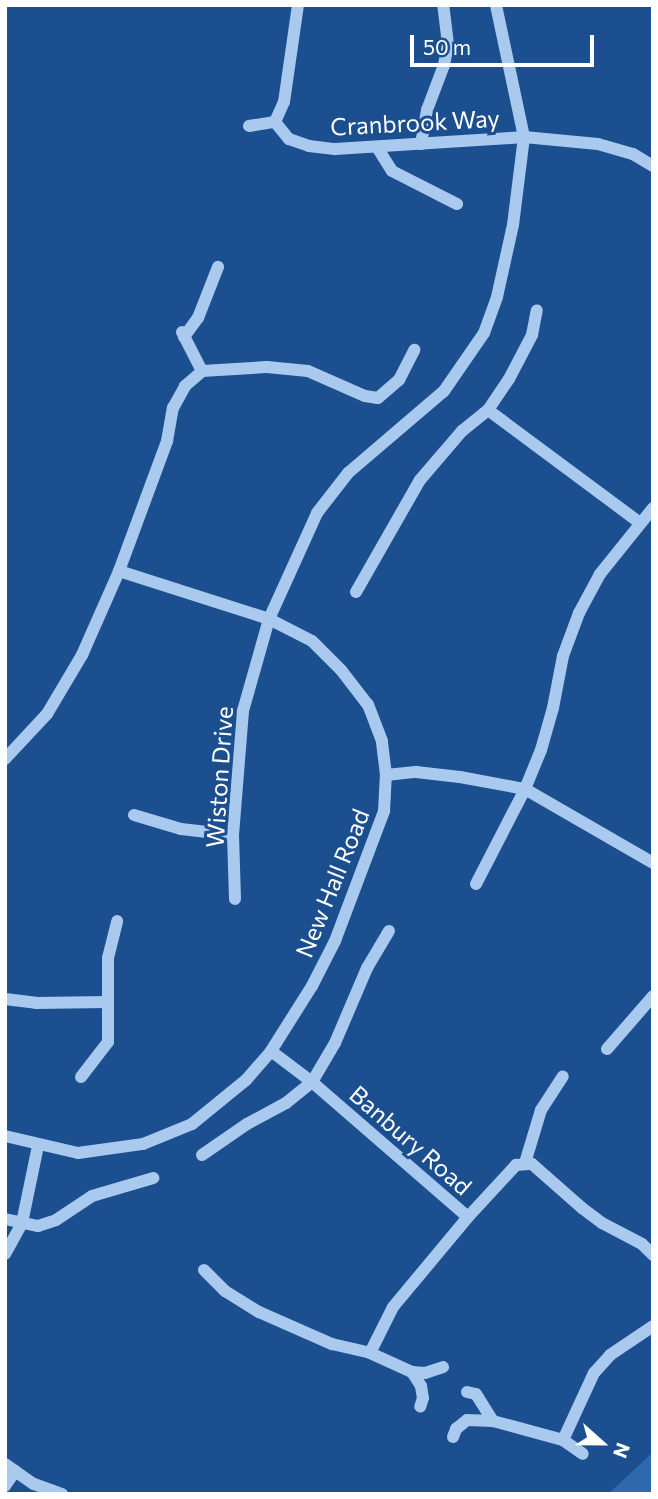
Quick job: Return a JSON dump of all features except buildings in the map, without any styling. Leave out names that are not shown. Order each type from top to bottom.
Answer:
[{"type":"street","points":[[249,126],[275,122],[284,102],[298,5]]},
{"type":"street","points":[[421,144],[427,110],[444,65],[447,44],[443,5]]},
{"type":"street","points":[[269,619],[317,513],[348,473],[444,391],[484,333],[497,297],[513,225],[524,137],[495,5]]},
{"type":"street","name":"Cranbrook Way","points":[[275,122],[289,139],[309,146],[335,149],[524,137],[598,144],[633,154],[653,166]]},
{"type":"street","points":[[377,147],[392,171],[457,204]]},
{"type":"street","points":[[202,371],[182,333],[198,318],[218,267]]},
{"type":"street","points":[[356,592],[420,480],[462,431],[488,410],[523,355],[532,335],[537,310]]},
{"type":"street","points":[[5,760],[47,713],[67,684],[119,571],[167,440],[173,408],[185,386],[202,371],[267,367],[308,371],[365,396],[378,398],[399,380],[414,350]]},
{"type":"street","points":[[488,410],[639,522]]},
{"type":"street","points":[[476,884],[525,789],[541,750],[554,708],[564,656],[579,613],[600,574],[639,522],[653,508]]},
{"type":"street","name":"New Hall Road","points":[[5,1136],[38,1146],[78,1153],[97,1152],[144,1144],[166,1136],[192,1124],[218,1106],[271,1051],[312,986],[354,895],[384,811],[386,775],[382,741],[368,705],[341,670],[312,642],[269,619],[119,571]]},
{"type":"street","name":"Wiston Drive","points":[[235,899],[233,835],[243,710],[269,619]]},
{"type":"street","points":[[386,775],[416,772],[525,789],[653,863]]},
{"type":"street","points":[[134,815],[181,829],[233,835]]},
{"type":"street","points":[[81,1077],[108,1042],[108,958],[117,921]]},
{"type":"street","points":[[202,1155],[247,1124],[286,1103],[312,1082],[335,1043],[367,968],[389,931]]},
{"type":"street","points":[[607,1049],[653,996]]},
{"type":"street","points":[[5,999],[36,1003],[107,1002]]},
{"type":"street","name":"Banbury Road","points":[[271,1051],[312,1082],[468,1217],[516,1166],[525,1163]]},
{"type":"street","points":[[564,1076],[541,1110],[525,1163],[532,1164],[546,1173],[582,1208],[642,1244],[653,1255]]},
{"type":"street","points":[[5,1254],[22,1223],[38,1146]]},
{"type":"street","points":[[5,1219],[38,1226],[92,1196],[153,1178]]},
{"type":"street","points":[[370,1353],[393,1307],[468,1217]]},
{"type":"street","points":[[204,1270],[225,1291],[259,1312],[332,1344],[370,1353],[412,1372],[425,1373],[443,1367]]},
{"type":"street","points":[[563,1440],[594,1373],[610,1355],[653,1326]]},
{"type":"street","points":[[412,1372],[421,1386],[420,1407]]},
{"type":"street","points":[[467,1392],[476,1394],[494,1421]]},
{"type":"street","points":[[453,1437],[456,1429],[467,1420],[494,1421],[563,1440],[583,1454]]},
{"type":"street","points":[[5,1486],[10,1468],[34,1484],[62,1494]]},
{"type":"shaded area","points":[[653,1452],[653,1494],[608,1494]]}]
